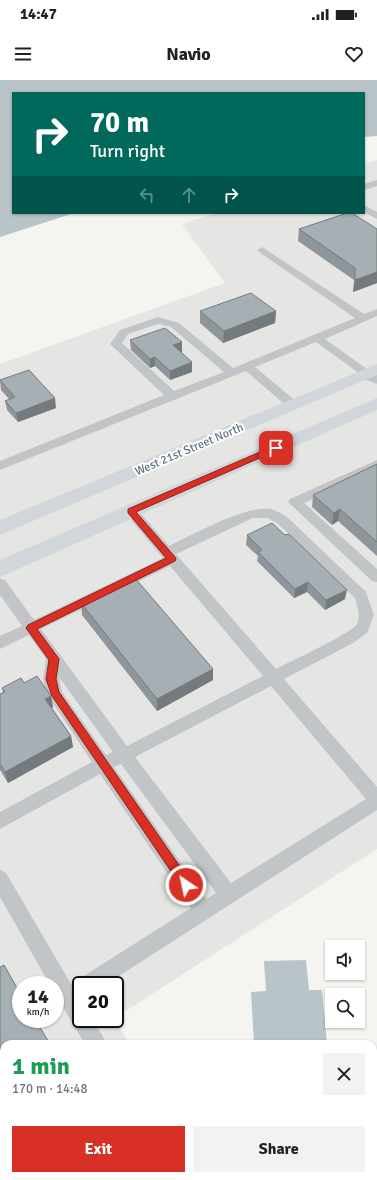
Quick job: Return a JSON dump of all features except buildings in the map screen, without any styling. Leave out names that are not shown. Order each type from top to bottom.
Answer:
[{"type":"main road","name":"West 21st Street North","points":[[0,528],[293,405],[374,374]]},
{"type":"main road","points":[[0,569],[377,403]]},
{"type":"lane","points":[[365,188],[377,183]]},
{"type":"lane","points":[[365,209],[377,216]]},
{"type":"lane","points":[[262,250],[363,318]]},
{"type":"lane","points":[[1,465],[317,338],[377,312]]},
{"type":"lane","points":[[172,396],[116,344],[124,332],[158,320],[175,325],[231,372]]},
{"type":"lane","points":[[317,338],[374,374]]},
{"type":"lane","points":[[247,366],[293,405]]},
{"type":"lane","points":[[377,464],[295,502],[377,577]]},
{"type":"lane","points":[[101,976],[377,800],[131,511]]},
{"type":"lane","points":[[0,643],[251,514],[269,513],[282,520],[361,596],[367,615],[362,629],[348,640],[104,764],[0,821]]},
{"type":"lane","points":[[0,584],[124,755],[229,895]]},
{"type":"lane","points":[[54,659],[51,679],[55,694],[204,911]]},
{"type":"lane","points":[[0,879],[72,990]]},
{"type":"lane","points":[[87,1028],[94,1040]]},
{"type":"shaded area","points":[[0,80],[377,80],[377,136],[365,137],[365,92],[12,92],[12,214],[71,214],[0,237]]},
{"type":"shaded area","points":[[377,160],[377,849],[124,1012],[124,976],[72,976],[72,1028],[120,1028],[127,1040],[0,1040],[0,364],[225,283],[182,224],[213,214],[365,214],[365,164]]},
{"type":"shaded area","points":[[306,960],[309,990],[322,990],[327,1040],[254,1040],[251,992],[266,991],[264,961]]},
{"type":"route","points":[[186,885],[55,694],[51,679],[54,659],[31,628],[172,559],[131,511],[276,448]]}]
